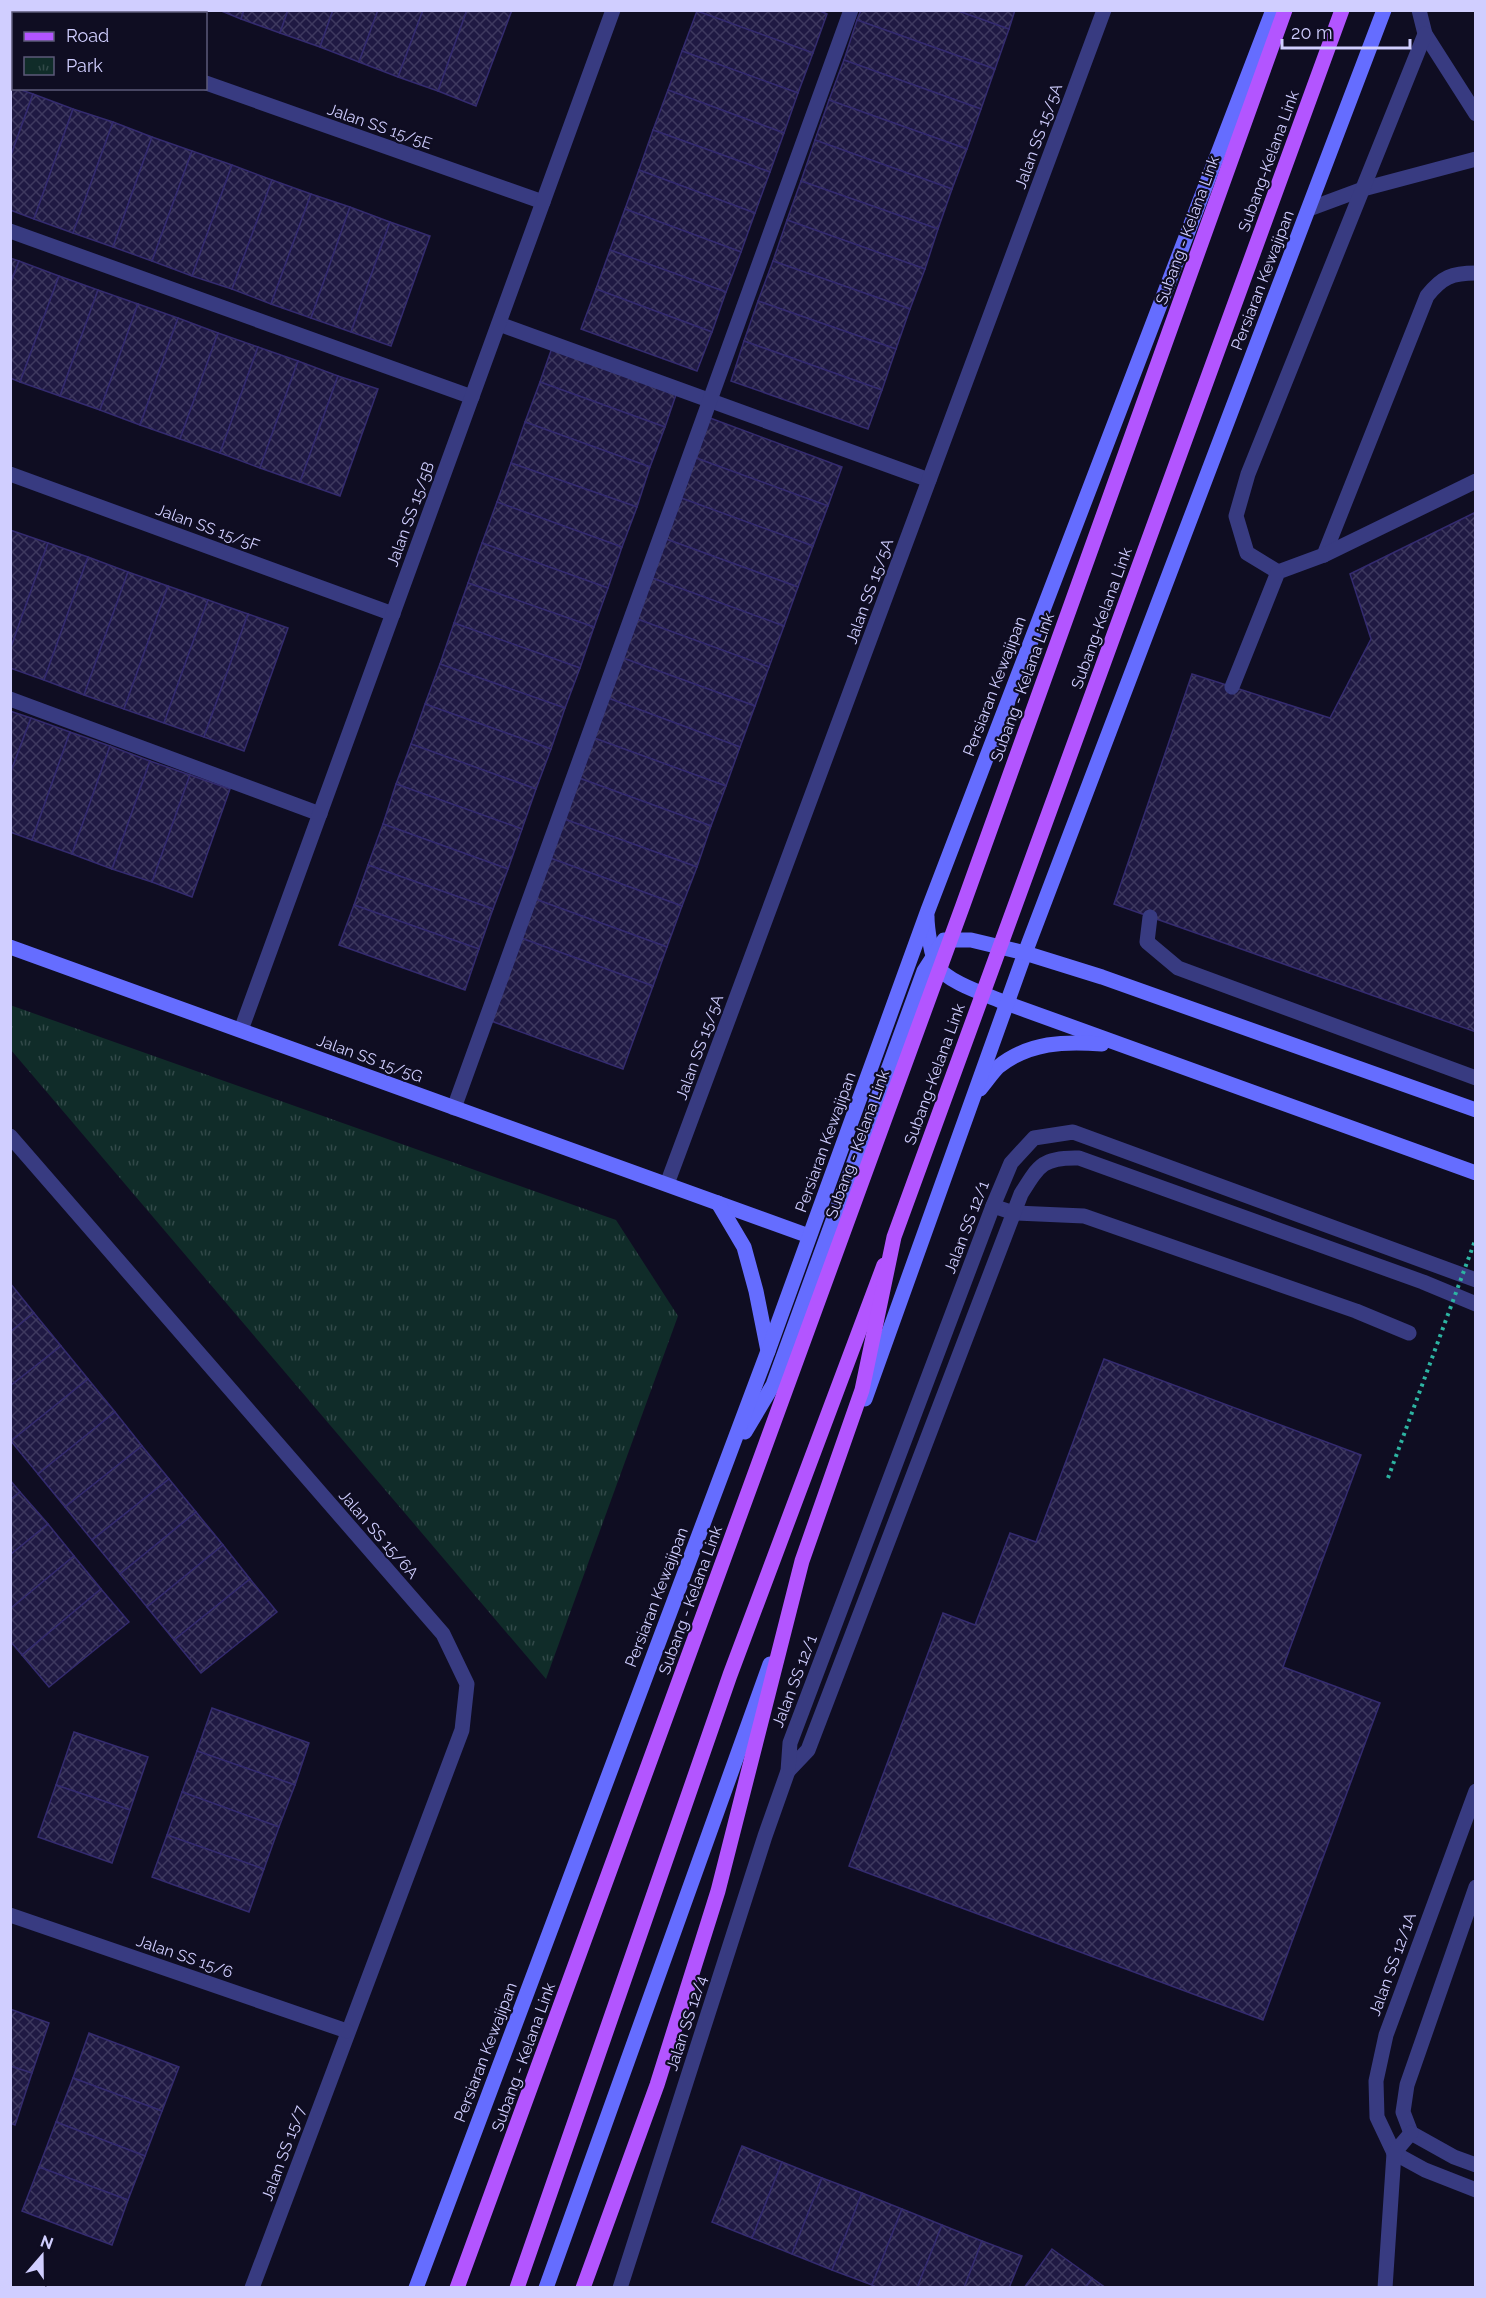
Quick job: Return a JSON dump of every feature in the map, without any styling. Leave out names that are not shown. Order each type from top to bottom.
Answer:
[{"type":"main road","name":"Persiaran Kewajipan","points":[[416,2288],[768,1351],[928,910],[1273,10]]},
{"type":"main road","name":"Subang - Kelana Link","points":[[458,2288],[963,905],[1285,10]]},
{"type":"main road","name":"Subang-Kelana Link","points":[[894,1237],[1342,10]]},
{"type":"main road","name":"Persiaran Kewajipan","points":[[546,2288],[1006,1003],[1384,10]]},
{"type":"main road","points":[[928,910],[927,929],[937,966],[957,983],[1120,1045],[1476,1173]]},
{"type":"main road","points":[[726,1462],[773,1385],[924,971],[944,940],[971,940],[1025,952],[1102,977],[1476,1110]]},
{"type":"main road","name":"Jalan SS 15/5G","points":[[10,947],[810,1236]]},
{"type":"main road","points":[[974,1096],[998,1068],[1028,1049],[1067,1041],[1120,1045]]},
{"type":"main road","points":[[718,1203],[744,1247],[768,1351]]},
{"type":"main road","points":[[517,2288],[730,1676],[894,1237]]},
{"type":"main road","points":[[583,2288],[657,2085],[718,1891],[802,1561],[862,1390],[894,1237]]},
{"type":"street","name":"Jalan SS 15/5B","points":[[241,1030],[613,10]]},
{"type":"street","points":[[454,1108],[851,10]]},
{"type":"street","name":"Jalan SS 15/5A","points":[[667,1184],[1104,10]]},
{"type":"street","points":[[1419,10],[1425,34],[1476,114]]},
{"type":"street","points":[[1278,572],[1247,553],[1236,516],[1248,474],[1425,34]]},
{"type":"street","name":"Jalan SS 15/5E","points":[[207,83],[543,202]]},
{"type":"street","points":[[1309,209],[1363,189],[1476,159]]},
{"type":"street","points":[[10,231],[472,397]]},
{"type":"street","points":[[1324,555],[1427,296],[1439,281],[1460,273],[1476,273]]},
{"type":"street","points":[[499,324],[929,480]]},
{"type":"street","name":"Jalan SS 15/5F","points":[[10,474],[393,614]]},
{"type":"street","points":[[1232,687],[1278,572],[1324,555],[1476,481]]},
{"type":"street","points":[[10,699],[320,814]]},
{"type":"street","points":[[1150,917],[1147,942],[1178,968],[1476,1078]]},
{"type":"street","name":"Jalan SS 12/1","points":[[788,1771],[790,1743],[993,1206],[1011,1163],[1034,1138],[1073,1132],[1476,1280]]},
{"type":"street","name":"Jalan SS 15/6A","points":[[10,1136],[443,1634],[467,1684],[462,1730],[347,2031]]},
{"type":"street","points":[[788,1771],[808,1750],[1021,1194],[1036,1170],[1056,1157],[1079,1158],[1424,1282],[1476,1304]]},
{"type":"street","points":[[993,1206],[1014,1213],[1084,1216],[1356,1311],[1409,1333]]},
{"type":"street","name":"Jalan SS 12/4","points":[[620,2288],[788,1771]]},
{"type":"street","name":"Jalan SS 12/1A","points":[[1394,2153],[1377,2116],[1376,2081],[1386,2035],[1476,1791]]},
{"type":"street","points":[[1476,1887],[1407,2085],[1403,2112],[1411,2133],[1454,2157],[1476,2165]]},
{"type":"street","name":"Jalan SS 15/6","points":[[10,1915],[347,2031]]},
{"type":"street","name":"Jalan SS 15/7","points":[[252,2288],[347,2031]]},
{"type":"street","points":[[1385,2288],[1394,2153],[1411,2133]]},
{"type":"street","points":[[1394,2153],[1425,2170],[1476,2190]]},
{"type":"path","points":[[1389,1478],[1476,1239]]},
{"type":"green space","points":[[10,1005],[616,1220],[678,1316],[546,1679],[11,1050]]},
{"type":"building","points":[[219,10],[244,10],[241,19]]},
{"type":"building","points":[[244,10],[288,10],[280,33],[241,19]]},
{"type":"building","points":[[288,10],[333,10],[320,47],[280,33]]},
{"type":"building","points":[[333,10],[378,10],[359,62],[320,47]]},
{"type":"building","points":[[378,10],[423,10],[398,77],[359,62]]},
{"type":"building","points":[[423,10],[467,10],[438,91],[398,77]]},
{"type":"building","points":[[467,10],[512,10],[476,106],[438,91]]},
{"type":"building","points":[[818,10],[827,14],[813,53],[697,11]]},
{"type":"building","points":[[861,10],[956,10],[1009,29],[995,69],[857,20]]},
{"type":"building","points":[[956,10],[1015,10],[1009,29]]},
{"type":"building","points":[[697,11],[813,53],[798,93],[682,51]]},
{"type":"building","points":[[857,20],[995,69],[981,109],[844,60]]},
{"type":"building","points":[[682,51],[798,93],[784,133],[668,90]]},
{"type":"building","points":[[844,60],[981,109],[967,149],[829,100]]},
{"type":"building","points":[[10,86],[12,90],[33,94],[10,158]]},
{"type":"building","points":[[668,90],[784,133],[770,172],[653,130]]},
{"type":"building","points":[[33,94],[73,109],[34,219],[10,210],[10,158]]},
{"type":"building","points":[[829,100],[967,149],[952,189],[815,140]]},
{"type":"building","points":[[73,109],[113,122],[73,233],[34,219]]},
{"type":"building","points":[[113,122],[152,137],[113,247],[73,233]]},
{"type":"building","points":[[653,130],[770,172],[755,213],[639,170]]},
{"type":"building","points":[[152,137],[192,151],[152,261],[113,247]]},
{"type":"building","points":[[815,140],[952,189],[938,229],[801,181]]},
{"type":"building","points":[[192,151],[232,165],[192,276],[152,261]]},
{"type":"building","points":[[232,165],[272,180],[232,289],[192,276]]},
{"type":"building","points":[[639,170],[755,213],[741,252],[625,209]]},
{"type":"building","points":[[272,180],[311,194],[271,304],[232,289]]},
{"type":"building","points":[[801,181],[938,229],[925,269],[787,220]]},
{"type":"building","points":[[311,194],[350,207],[311,318],[271,304]]},
{"type":"building","points":[[350,207],[390,222],[351,332],[311,318]]},
{"type":"building","points":[[625,209],[741,252],[726,292],[610,250]]},
{"type":"building","points":[[787,220],[925,269],[910,309],[773,261]]},
{"type":"building","points":[[390,222],[430,236],[391,346],[351,332]]},
{"type":"building","points":[[610,250],[726,292],[712,332],[596,289]]},
{"type":"building","points":[[10,258],[19,261],[10,285]]},
{"type":"building","points":[[19,261],[59,276],[20,382],[10,378],[10,285]]},
{"type":"building","points":[[773,261],[910,309],[896,349],[758,301]]},
{"type":"building","points":[[59,276],[98,290],[60,396],[20,382]]},
{"type":"building","points":[[596,289],[712,332],[697,371],[581,329]]},
{"type":"building","points":[[98,290],[138,304],[100,410],[60,396]]},
{"type":"building","points":[[758,301],[896,349],[882,390],[744,341]]},
{"type":"building","points":[[138,304],[178,318],[140,425],[100,410]]},
{"type":"building","points":[[178,318],[218,333],[180,439],[140,425]]},
{"type":"building","points":[[218,333],[258,347],[220,453],[180,439]]},
{"type":"building","points":[[744,341],[882,390],[868,429],[731,381]]},
{"type":"building","points":[[554,342],[679,386],[665,427],[540,382]]},
{"type":"building","points":[[258,347],[298,361],[260,468],[220,453]]},
{"type":"building","points":[[298,361],[338,376],[300,482],[260,468]]},
{"type":"building","points":[[338,376],[378,389],[340,496],[300,482]]},
{"type":"building","points":[[540,382],[665,427],[650,467],[525,422]]},
{"type":"building","points":[[710,418],[842,467],[828,506],[696,458]]},
{"type":"building","points":[[525,422],[650,467],[637,507],[511,463]]},
{"type":"building","points":[[696,458],[828,506],[813,546],[681,498]]},
{"type":"building","points":[[511,463],[637,507],[622,547],[497,502]]},
{"type":"building","points":[[681,498],[813,546],[798,587],[666,539]]},
{"type":"building","points":[[497,502],[622,547],[608,588],[482,543]]},
{"type":"building","points":[[1476,512],[1476,1032],[1114,904],[1192,674],[1330,718],[1371,639],[1350,574]]},
{"type":"building","points":[[10,530],[48,543],[10,650]]},
{"type":"building","points":[[666,539],[798,587],[784,626],[652,578]]},
{"type":"building","points":[[48,543],[88,557],[44,680],[10,668],[10,650]]},
{"type":"building","points":[[482,543],[608,588],[594,627],[468,583]]},
{"type":"building","points":[[88,557],[128,572],[84,695],[44,680]]},
{"type":"building","points":[[128,572],[168,586],[124,709],[84,695]]},
{"type":"building","points":[[652,578],[784,626],[769,667],[637,619]]},
{"type":"building","points":[[468,583],[594,627],[580,668],[454,623]]},
{"type":"building","points":[[168,586],[208,600],[164,723],[124,709]]},
{"type":"building","points":[[208,600],[248,614],[204,737],[164,723]]},
{"type":"building","points":[[248,614],[288,628],[244,751],[204,737]]},
{"type":"building","points":[[637,619],[769,667],[755,706],[623,658]]},
{"type":"building","points":[[454,623],[580,668],[565,708],[440,664]]},
{"type":"building","points":[[623,658],[755,706],[740,747],[608,698]]},
{"type":"building","points":[[440,664],[565,708],[551,749],[425,704]]},
{"type":"building","points":[[608,698],[740,747],[726,786],[594,738]]},
{"type":"building","points":[[425,704],[551,749],[536,789],[411,744]]},
{"type":"building","points":[[10,711],[31,718],[10,774]]},
{"type":"building","points":[[31,718],[70,732],[32,840],[10,832],[10,774]]},
{"type":"building","points":[[70,732],[110,746],[72,854],[32,840]]},
{"type":"building","points":[[594,738],[726,786],[711,826],[579,778]]},
{"type":"building","points":[[411,744],[536,789],[522,829],[396,784]]},
{"type":"building","points":[[110,746],[150,761],[112,869],[72,854]]},
{"type":"building","points":[[150,761],[190,775],[152,882],[112,869]]},
{"type":"building","points":[[190,775],[230,789],[192,897],[152,882]]},
{"type":"building","points":[[579,778],[711,826],[697,867],[564,819]]},
{"type":"building","points":[[396,784],[522,829],[508,869],[383,824]]},
{"type":"building","points":[[564,819],[697,867],[682,906],[550,858]]},
{"type":"building","points":[[383,824],[508,869],[493,909],[368,865]]},
{"type":"building","points":[[550,858],[682,906],[667,947],[535,899]]},
{"type":"building","points":[[368,865],[493,909],[479,949],[354,905]]},
{"type":"building","points":[[535,899],[667,947],[653,986],[521,938]]},
{"type":"building","points":[[354,905],[479,949],[465,990],[339,945]]},
{"type":"building","points":[[521,938],[653,986],[623,1069],[491,1021]]},
{"type":"building","points":[[10,1283],[34,1313],[10,1332]]},
{"type":"building","points":[[34,1313],[61,1346],[10,1386],[10,1332]]},
{"type":"building","points":[[61,1346],[88,1379],[11,1441],[10,1386]]},
{"type":"building","points":[[1104,1359],[1361,1455],[1283,1667],[1380,1703],[1263,2020],[849,1866],[943,1613],[975,1625],[1010,1533],[1036,1542]]},
{"type":"building","points":[[88,1379],[115,1412],[38,1474],[11,1441]]},
{"type":"building","points":[[115,1412],[142,1446],[65,1507],[38,1474]]},
{"type":"building","points":[[142,1446],[169,1479],[92,1540],[65,1507]]},
{"type":"building","points":[[169,1479],[196,1512],[120,1574],[92,1540]]},
{"type":"building","points":[[10,1480],[20,1492],[10,1500]]},
{"type":"building","points":[[20,1492],[48,1524],[10,1555],[10,1500]]},
{"type":"building","points":[[196,1512],[223,1545],[147,1607],[120,1574]]},
{"type":"building","points":[[48,1524],[74,1556],[10,1609],[10,1555]]},
{"type":"building","points":[[223,1545],[250,1579],[174,1640],[147,1607]]},
{"type":"building","points":[[74,1556],[101,1589],[22,1655],[10,1641],[10,1609]]},
{"type":"building","points":[[250,1579],[277,1612],[201,1673],[174,1640]]},
{"type":"building","points":[[101,1589],[129,1622],[49,1687],[22,1655]]},
{"type":"building","points":[[212,1708],[309,1743],[295,1785],[197,1751]]},
{"type":"building","points":[[74,1732],[148,1757],[130,1810],[56,1785]]},
{"type":"building","points":[[197,1751],[295,1785],[279,1827],[182,1792]]},
{"type":"building","points":[[56,1785],[130,1810],[112,1863],[38,1837]]},
{"type":"building","points":[[182,1792],[279,1827],[264,1869],[167,1835]]},
{"type":"building","points":[[167,1835],[264,1869],[249,1912],[152,1877]]},
{"type":"building","points":[[10,2009],[49,2023],[32,2073],[10,2066]]},
{"type":"building","points":[[89,2033],[179,2067],[162,2111],[73,2078]]},
{"type":"building","points":[[10,2066],[32,2073],[15,2125],[10,2123]]},
{"type":"building","points":[[73,2078],[162,2111],[145,2156],[56,2122]]},
{"type":"building","points":[[56,2122],[145,2156],[128,2200],[39,2167]]},
{"type":"building","points":[[742,2146],[782,2162],[752,2238],[712,2222]]},
{"type":"building","points":[[782,2162],[822,2178],[792,2254],[752,2238]]},
{"type":"building","points":[[39,2167],[128,2200],[112,2245],[22,2211]]},
{"type":"building","points":[[822,2178],[862,2193],[832,2270],[792,2254]]},
{"type":"building","points":[[862,2193],[902,2209],[872,2285],[832,2270]]},
{"type":"building","points":[[902,2209],[942,2225],[917,2288],[878,2288],[872,2285]]},
{"type":"building","points":[[942,2225],[982,2241],[964,2288],[917,2288]]},
{"type":"building","points":[[982,2241],[1022,2256],[1009,2288],[964,2288]]},
{"type":"building","points":[[1052,2249],[1092,2278],[1085,2288],[1024,2288]]},
{"type":"building","points":[[1092,2278],[1106,2288],[1085,2288]]}]
